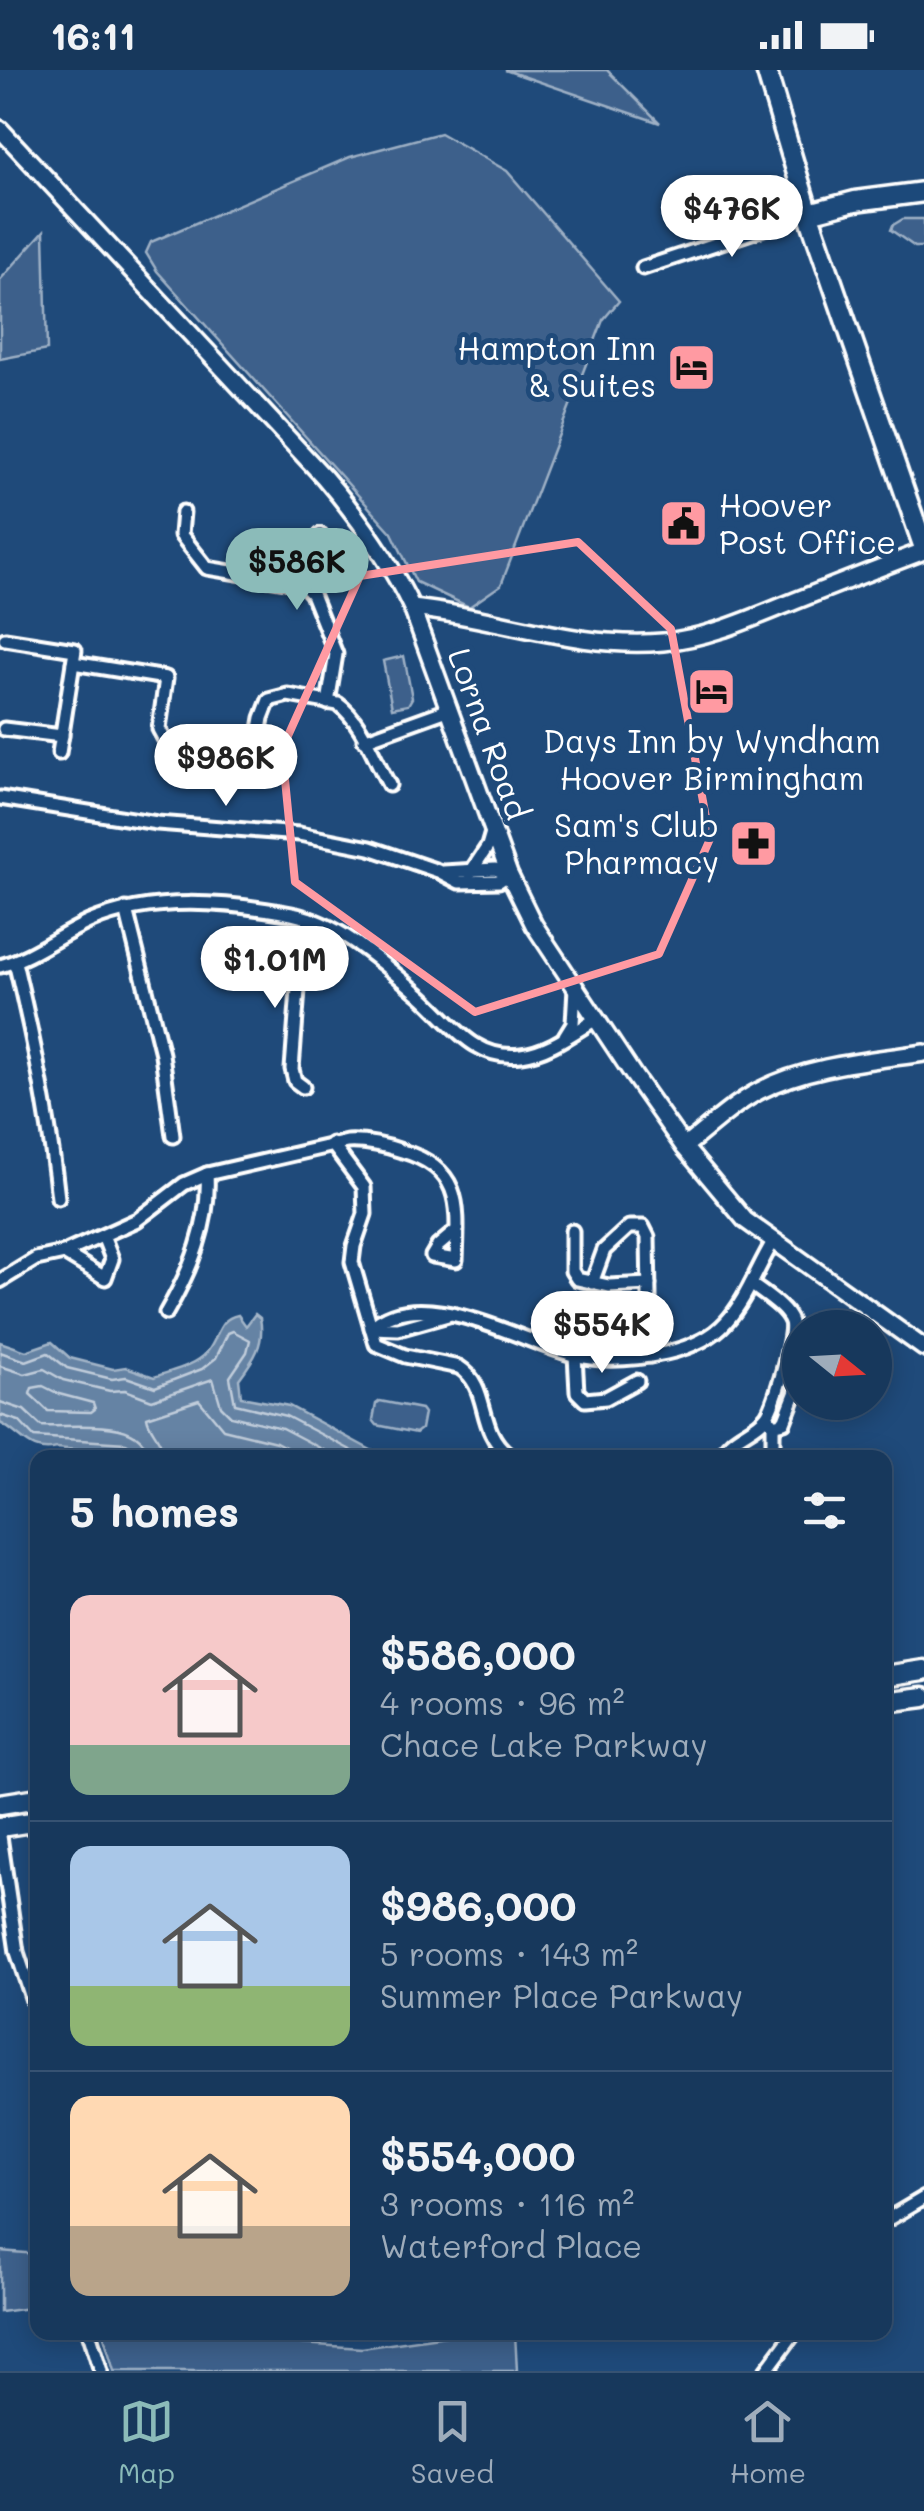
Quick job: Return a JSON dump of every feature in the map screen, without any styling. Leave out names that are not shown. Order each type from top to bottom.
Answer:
[{"type":"main road","points":[[766,70],[808,213],[924,549]]},
{"type":"main road","points":[[808,213],[856,201],[924,192]]},
{"type":"main road","points":[[892,1675],[924,1670]]},
{"type":"main road","points":[[892,1701],[924,1697]]},
{"type":"main road","points":[[0,1804],[30,1799]]},
{"type":"main road","points":[[0,1827],[30,1822]]},
{"type":"street","name":"Lorna Road","points":[[0,129],[324,476],[370,534],[412,608],[509,874],[534,925],[684,1147],[732,1207],[772,1242],[924,1348]]},
{"type":"street","points":[[644,268],[808,213]]},
{"type":"street","points":[[183,512],[180,535],[207,568],[303,584],[312,594],[336,654],[328,702]]},
{"type":"street","points":[[303,584],[315,560],[320,535]]},
{"type":"street","points":[[412,608],[609,641],[663,642],[732,626],[924,549]]},
{"type":"street","points":[[5,638],[76,650],[59,753]]},
{"type":"street","points":[[73,663],[166,678],[159,729],[165,740],[255,758],[269,700],[288,696],[344,708],[388,785]]},
{"type":"street","points":[[364,740],[450,710]]},
{"type":"street","points":[[4,729],[62,736]]},
{"type":"street","points":[[0,798],[190,827],[299,834],[370,848],[459,882],[499,881],[509,874]]},
{"type":"street","points":[[470,873],[488,846],[493,829]]},
{"type":"street","points":[[438,871],[495,870],[509,874]]},
{"type":"street","points":[[0,966],[15,962],[88,922],[126,909],[160,903],[263,910],[310,918],[347,936],[429,1004],[458,1034],[478,1048],[496,1054],[525,1055],[563,1040],[596,1020]]},
{"type":"street","points":[[126,909],[158,1037],[173,1136]]},
{"type":"street","points":[[302,1086],[295,1081],[292,1068],[300,963],[310,918]]},
{"type":"street","points":[[15,962],[40,1072],[58,1198]]},
{"type":"street","points":[[563,1040],[574,1023],[575,988]]},
{"type":"street","points":[[684,1147],[734,1106],[779,1082],[822,1068],[924,1053]]},
{"type":"street","points":[[0,1281],[36,1258],[64,1253],[137,1220],[184,1184],[208,1174],[332,1144],[362,1141],[430,1161],[446,1178],[456,1198],[457,1230]]},
{"type":"street","points":[[332,1144],[364,1188],[366,1214],[352,1262],[376,1344],[391,1352],[458,1366],[466,1372],[477,1388],[487,1428],[503,1450]]},
{"type":"street","points":[[166,1312],[193,1259],[205,1224],[208,1174]]},
{"type":"street","points":[[592,1283],[604,1250],[629,1227],[638,1224],[648,1237],[650,1356]]},
{"type":"street","points":[[572,1231],[572,1270],[577,1279],[649,1284]]},
{"type":"street","points":[[64,1253],[104,1278],[112,1259],[103,1236]]},
{"type":"street","points":[[371,1328],[382,1318],[400,1312],[448,1315],[478,1319],[575,1355],[650,1356],[680,1350],[710,1336],[725,1323],[772,1242]]},
{"type":"street","points":[[751,1284],[782,1312]]},
{"type":"street","points":[[575,1355],[577,1392],[585,1400],[606,1398],[638,1380]]},
{"type":"street","points":[[772,1450],[770,1420],[782,1388]]},
{"type":"street","points":[[723,1450],[770,1420],[785,1420]]},
{"type":"street","points":[[0,1836],[16,1952],[30,1993]]},
{"type":"street","points":[[892,2217],[924,2198]]},
{"type":"street","points":[[91,2340],[101,2371]]},
{"type":"street","points":[[766,2371],[788,2340]]},
{"type":"highlighted area","points":[[578,542],[671,629],[710,839],[659,954],[475,1012],[295,882],[282,749],[360,576]]},
{"type":"shaded area","points":[[505,70],[607,70],[660,123]]},
{"type":"shaded area","points":[[440,133],[507,171],[619,301],[603,320],[501,585],[469,607],[416,582],[392,533],[157,271],[146,253],[151,242],[350,157]]},
{"type":"shaded area","points":[[903,219],[924,219],[924,247],[915,247],[891,230]]},
{"type":"shaded area","points":[[44,231],[47,350],[0,359],[0,280]]},
{"type":"shaded area","points":[[404,656],[412,698],[408,705],[392,708],[383,661]]},
{"type":"shaded area","points":[[380,1401],[421,1409],[421,1429],[416,1433],[377,1425],[373,1420]]},
{"type":"shaded area","points":[[0,2251],[30,2253],[30,2308],[0,2312]]},
{"type":"shaded area","points":[[105,2340],[284,2340],[362,2348],[418,2340],[515,2340],[517,2371],[114,2371]]},
{"type":"water","points":[[255,1314],[260,1318],[260,1343],[239,1379],[241,1397],[289,1406],[371,1450],[48,1449],[33,1446],[0,1423],[0,1342],[26,1351],[52,1342],[70,1358],[113,1369],[126,1367],[154,1377],[202,1357],[231,1317],[238,1315],[246,1326]]},
{"type":"place","name":"Hampton Inn & Suites","points":[[691,367]]},
{"type":"place","name":"Hoover Post Office","points":[[684,524]]},
{"type":"place","name":"Days Inn by Wyndham Hoover Birmingham","points":[[712,692]]},
{"type":"place","name":"Sam's Club Pharmacy","points":[[754,844]]}]
